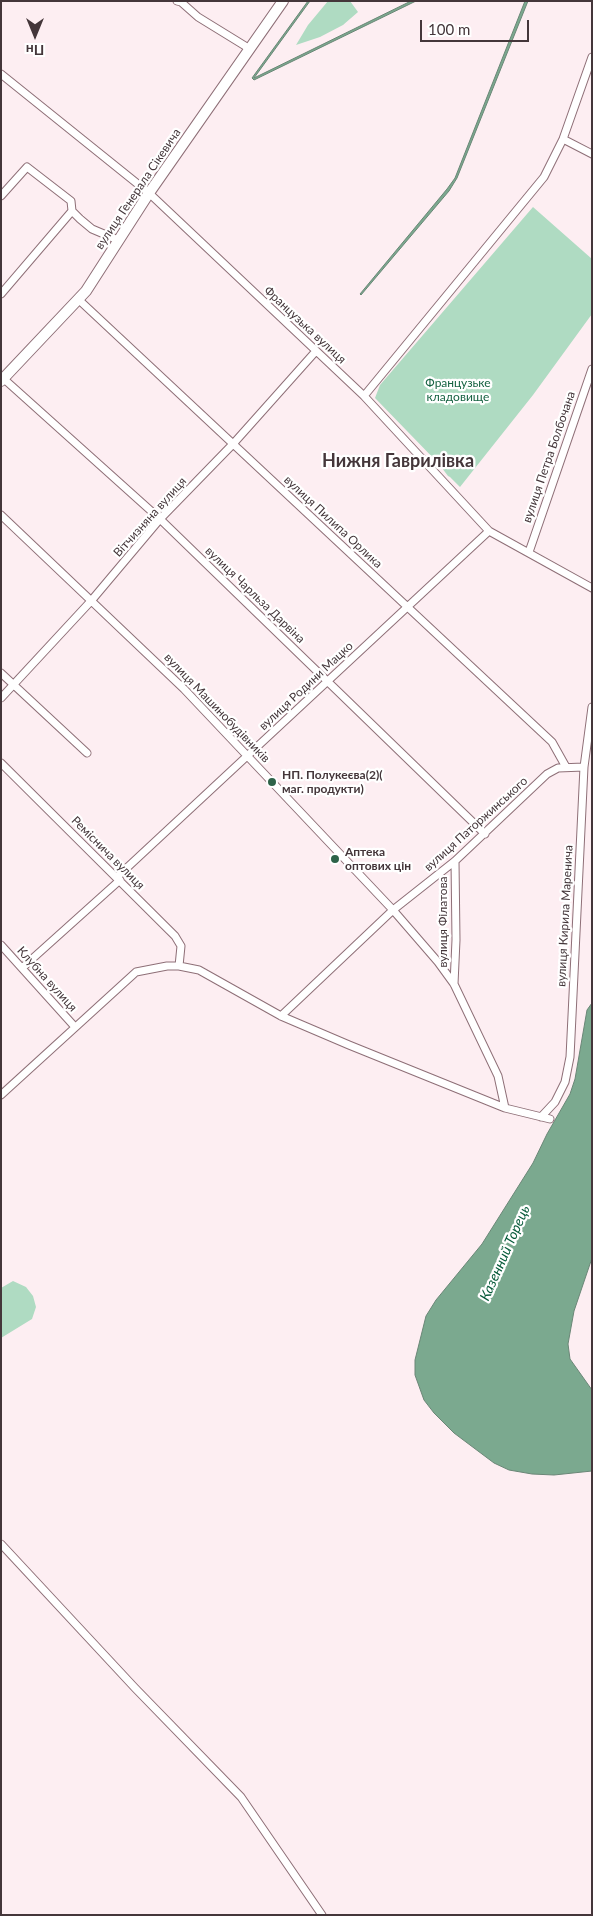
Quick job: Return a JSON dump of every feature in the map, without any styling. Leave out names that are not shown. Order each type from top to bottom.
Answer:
[{"type":"street","points":[[177,1],[181,1],[198,17],[250,49]]},
{"type":"street","name":"вулиця Генерала Сікевича","points":[[2,380],[86,291],[149,193],[283,1]]},
{"type":"street","points":[[364,396],[544,176],[563,140],[592,57]]},
{"type":"street","name":"Французька вулиця","points":[[1,74],[149,193],[364,396],[489,531],[592,588]]},
{"type":"street","points":[[563,140],[592,154]]},
{"type":"street","points":[[1,196],[27,167],[71,202],[72,211],[92,229],[118,240]]},
{"type":"street","points":[[1,294],[72,211]]},
{"type":"street","name":"вулиця Пилипа Орлика","points":[[78,299],[552,742],[566,767]]},
{"type":"street","name":"Вітчизняна вулиця","points":[[1,698],[91,601],[160,519],[232,444],[316,351]]},
{"type":"street","name":"вулиця Петра Болбочана","points":[[528,552],[592,369]]},
{"type":"street","name":"вулиця Чарльза Дарвіна","points":[[2,380],[160,519],[485,834]]},
{"type":"street","name":"вулиця Машинобудівників","points":[[1,515],[184,689],[393,910],[438,962],[454,984],[498,1076],[505,1108]]},
{"type":"street","name":"вулиця Родини Мацко","points":[[22,968],[489,531]]},
{"type":"street","points":[[1,673],[87,753]]},
{"type":"street","name":"вулиця Кирила Маренича","points":[[541,1117],[555,1102],[565,1082],[570,1057],[584,767],[592,707]]},
{"type":"street","name":"Реміснича вулиця","points":[[1,763],[175,936],[181,946],[179,966]]},
{"type":"street","name":"вулиця Паторжинського","points":[[282,1016],[393,910],[455,861],[547,774],[558,768],[584,767]]},
{"type":"street","name":"вулиця Філатова","points":[[454,984],[456,940],[455,861]]},
{"type":"street","name":"Клубна вулиця","points":[[1,945],[75,1028]]},
{"type":"street","points":[[1,1095],[136,972],[167,966],[179,966],[199,970],[282,1016],[505,1108],[550,1120]]},
{"type":"street","points":[[1,1544],[135,1688],[241,1797],[322,1915]]},
{"type":"green space","points":[[328,1],[350,1],[358,12],[343,25],[320,37],[296,45],[308,25]]},
{"type":"green space","name":"Французьке кладовище","points":[[533,207],[592,259],[592,314],[533,395],[460,487],[375,398],[380,385]]},
{"type":"green space","points":[[13,1281],[26,1287],[33,1296],[36,1307],[32,1319],[1,1338],[1,1288]]},
{"type":"water","points":[[308,1],[310,1],[254,78],[411,1],[416,1],[254,80],[252,78]]},
{"type":"water","points":[[525,1],[528,1],[457,178],[449,191],[361,295],[455,178]]},
{"type":"water","name":"Казенний Торець","points":[[592,1003],[592,1258],[574,1311],[568,1344],[570,1359],[592,1390],[592,1471],[554,1475],[532,1474],[509,1470],[494,1463],[454,1433],[424,1400],[415,1375],[415,1360],[426,1316],[436,1300],[482,1244],[533,1163],[570,1094],[575,1079],[587,1010]]},
{"type":"place","name":"НП. Полукеєва(2)( маг. продукти)","points":[[272,782]]},
{"type":"place","name":"Аптека оптових цін","points":[[335,859]]},
{"type":"district","name":"Нижня Гаврилівка","points":[[398,461]]}]
